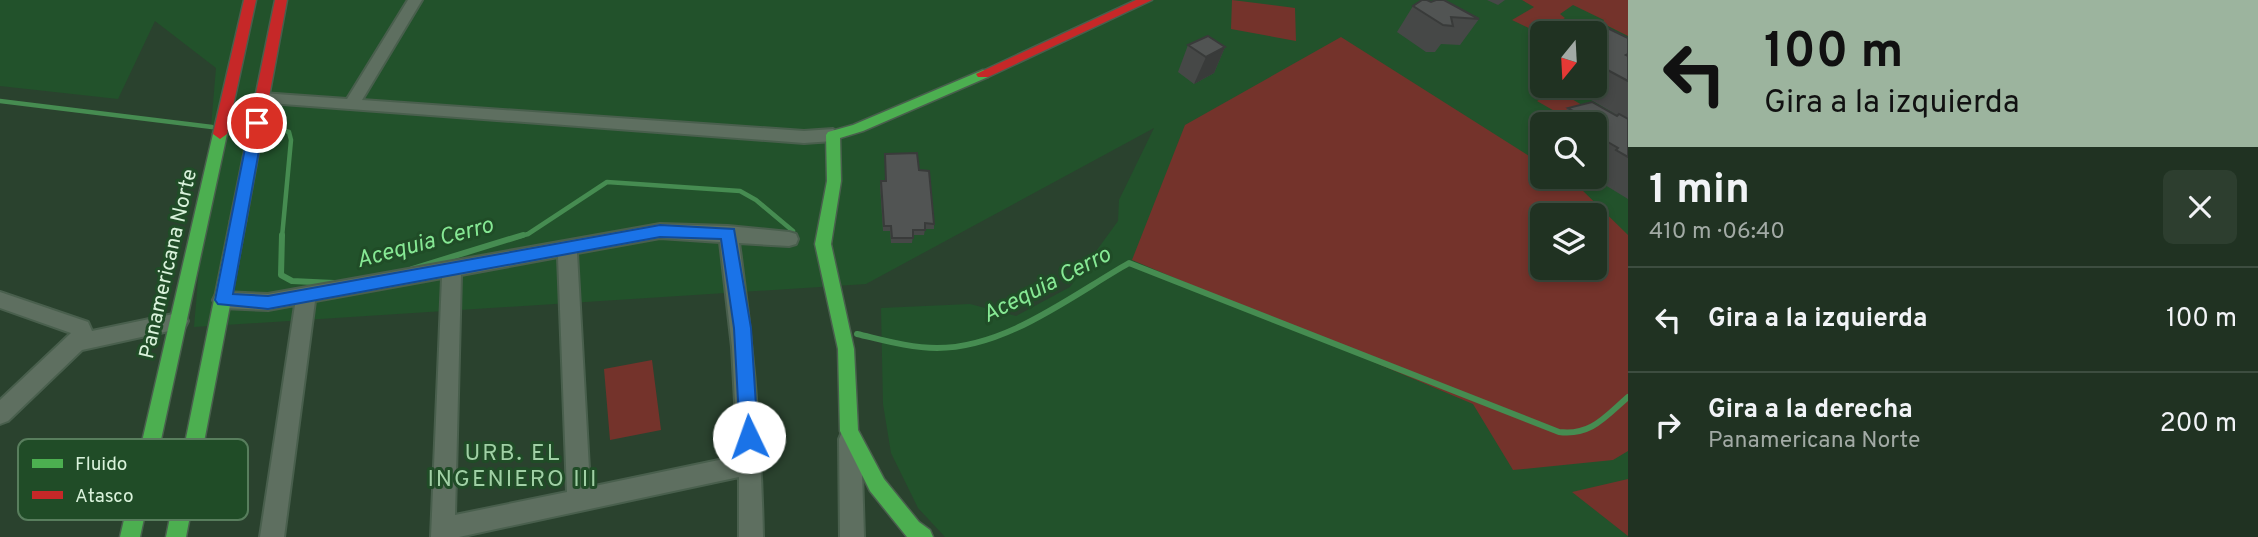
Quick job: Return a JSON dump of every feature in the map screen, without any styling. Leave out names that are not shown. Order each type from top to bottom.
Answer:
[{"type":"main road","name":"Panamericana Norte","points":[[152,439],[250,0]]},
{"type":"main road","points":[[195,439],[282,0]]},
{"type":"main road","points":[[923,537],[912,528],[877,485],[849,431],[844,339],[822,244],[834,181],[833,135],[858,128],[906,108],[1146,0]]},
{"type":"main road","points":[[268,64],[295,11]]},
{"type":"main road","points":[[229,21],[236,62]]},
{"type":"street","points":[[351,105],[415,0]]},
{"type":"street","points":[[262,98],[804,137],[833,135]]},
{"type":"street","points":[[223,300],[268,302],[660,231],[728,233],[789,239]]},
{"type":"street","points":[[728,233],[742,328],[751,464],[751,537]]},
{"type":"street","points":[[567,248],[579,501]]},
{"type":"street","points":[[452,268],[443,533],[751,464]]},
{"type":"street","points":[[272,537],[306,296]]},
{"type":"street","points":[[0,300],[81,328],[81,335],[76,343],[0,414]]},
{"type":"street","points":[[76,343],[178,321]]},
{"type":"street","points":[[849,431],[852,537]]},
{"type":"shaded area","points":[[0,0],[1628,0],[1628,537],[945,537],[918,508],[891,453],[883,404],[881,308],[970,304],[1016,316],[1070,287],[1118,221],[1119,200],[1154,128],[866,284],[194,327],[216,68],[155,21],[118,99],[0,86]]},
{"type":"shaded area","points":[[1232,0],[1295,8],[1296,41],[1231,29]]},
{"type":"shaded area","points":[[1522,0],[1628,0],[1628,36],[1607,26],[1607,21],[1573,5],[1560,14],[1565,18],[1560,21],[1530,21],[1530,29],[1512,20],[1534,7]]},
{"type":"shaded area","points":[[1341,37],[1530,156],[1530,189],[1581,189],[1595,203],[1530,203],[1530,280],[1607,280],[1607,214],[1628,235],[1628,451],[1613,460],[1513,470],[1473,404],[1132,260],[1185,125]]},
{"type":"shaded area","points":[[1542,98],[1570,98],[1587,108],[1589,112],[1556,112],[1537,101]]},
{"type":"shaded area","points":[[652,360],[661,430],[610,440],[604,369]]},
{"type":"shaded area","points":[[1628,479],[1628,536],[1572,492]]},
{"type":"building","points":[[1422,0],[1444,0],[1479,19],[1451,17],[1453,26],[1443,25],[1413,6]]},
{"type":"building","points":[[1607,28],[1628,38],[1628,81],[1607,70]]},
{"type":"building","points":[[1208,36],[1225,47],[1206,57],[1188,45]]},
{"type":"building","points":[[1592,102],[1628,119],[1628,157],[1607,142],[1607,112],[1575,112],[1568,108]]},
{"type":"building","points":[[917,153],[919,170],[929,171],[934,224],[925,223],[925,230],[913,230],[913,238],[892,238],[891,226],[884,226],[881,181],[886,181],[885,154]]},
{"type":"waterway","name":"Acequia Cerro","points":[[0,101],[212,127]]},
{"type":"waterway","name":"Acequia Cerro","points":[[274,128],[289,132],[291,140],[282,237]]},
{"type":"waterway","name":"Acequia Cerro","points":[[517,237],[528,234],[607,182],[740,191],[756,200],[793,231]]},
{"type":"waterway","name":"Acequia Cerro","points":[[282,235],[281,275],[292,281],[334,283]]},
{"type":"waterway","name":"Acequia Cerro","points":[[412,269],[523,235]]},
{"type":"waterway","points":[[857,334],[927,348],[963,346],[1013,330],[1129,263],[1559,432],[1580,431],[1597,424],[1628,397]]},
{"type":"traffic: fast","points":[[923,537],[912,529],[877,485],[849,431],[846,349],[823,244],[834,181],[833,135],[858,128],[983,74]]},
{"type":"traffic: fast","points":[[152,439],[220,134]]},
{"type":"traffic: fast","points":[[195,439],[238,221]]},
{"type":"traffic: fast","points":[[130,537],[134,520]]},
{"type":"traffic: fast","points":[[176,537],[179,520]]},
{"type":"traffic: jam","points":[[220,134],[250,0]]},
{"type":"traffic: jam","points":[[238,221],[281,0]]},
{"type":"traffic: jam","points":[[983,74],[1146,0]]},
{"type":"district","name":"URB. EL INGENIERO III","points":[[513,467]]},
{"type":"route","points":[[257,123],[223,300],[268,302],[306,296],[660,231],[728,233],[742,328],[749,437]]}]
